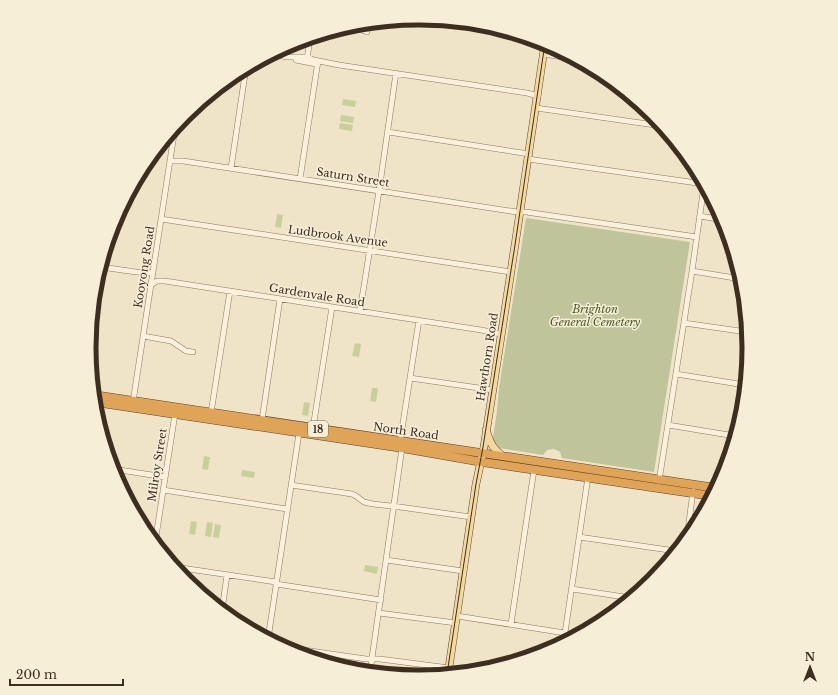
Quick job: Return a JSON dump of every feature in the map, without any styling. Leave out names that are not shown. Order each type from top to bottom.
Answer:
[{"type":"highway","name":"North Road","points":[[100,397],[175,414],[236,420],[262,420],[313,428],[457,454],[481,462],[588,477],[658,483]]},
{"type":"highway","name":"North Road","points":[[102,403],[211,413],[236,420],[299,433],[401,445]]},
{"type":"highway","name":"North Road","points":[[457,454],[483,453],[504,456],[694,489],[706,494]]},
{"type":"highway","name":"North Road","points":[[694,489],[709,488]]},
{"type":"main road","name":"Hawthorn Road","points":[[448,668],[521,212],[545,51]]},
{"type":"main road","points":[[486,430],[492,446],[504,456]]},
{"type":"street","points":[[362,30],[367,32]]},
{"type":"street","points":[[307,59],[309,44]]},
{"type":"street","points":[[544,54],[557,56]]},
{"type":"street","points":[[281,56],[538,94]]},
{"type":"street","points":[[300,179],[317,62]]},
{"type":"street","points":[[360,311],[396,73]]},
{"type":"street","points":[[231,168],[245,76]]},
{"type":"street","points":[[536,108],[652,125]]},
{"type":"street","points":[[388,132],[697,184]]},
{"type":"street","name":"Kooyong Road","points":[[132,405],[173,139]]},
{"type":"street","name":"Saturn Street","points":[[170,159],[379,192],[697,236]]},
{"type":"street","points":[[658,483],[692,272],[703,195]]},
{"type":"street","points":[[700,216],[714,219]]},
{"type":"street","name":"Ludbrook Avenue","points":[[161,219],[511,272]]},
{"type":"street","points":[[106,267],[153,274]]},
{"type":"street","points":[[692,272],[734,278]]},
{"type":"street","name":"Gardenvale Road","points":[[151,285],[157,281],[165,281],[502,332]]},
{"type":"street","points":[[211,413],[230,291]]},
{"type":"street","points":[[262,420],[280,299]]},
{"type":"street","points":[[313,428],[332,307]]},
{"type":"street","points":[[371,666],[419,320]]},
{"type":"street","points":[[684,323],[741,331]]},
{"type":"street","points":[[143,336],[170,341],[186,350],[193,352]]},
{"type":"street","points":[[676,374],[740,383]]},
{"type":"street","points":[[410,378],[493,390]]},
{"type":"street","name":"Milroy Street","points":[[156,534],[175,414]]},
{"type":"street","points":[[668,425],[730,435]]},
{"type":"street","points":[[269,633],[299,433]]},
{"type":"street","points":[[121,470],[165,477]]},
{"type":"street","points":[[511,624],[534,470]]},
{"type":"street","points":[[378,613],[511,624],[565,633],[588,477]]},
{"type":"street","points":[[291,485],[352,494],[369,504],[472,517]]},
{"type":"street","points":[[689,524],[694,489]]},
{"type":"street","points":[[163,490],[287,509]]},
{"type":"street","points":[[579,537],[670,550]]},
{"type":"street","points":[[386,560],[463,571]]},
{"type":"street","points":[[184,568],[381,600]]},
{"type":"street","points":[[223,603],[227,575]]},
{"type":"street","points":[[572,589],[623,597]]},
{"type":"street","points":[[310,651],[366,659],[372,658],[437,669]]},
{"type":"green space","points":[[343,99],[356,101],[355,107],[342,105]]},
{"type":"green space","points":[[341,115],[354,117],[353,123],[340,121]]},
{"type":"green space","points":[[340,123],[353,125],[352,131],[339,129]]},
{"type":"green space","points":[[277,214],[283,215],[281,228],[275,227]]},
{"type":"green space","name":"Brighton General Cemetery","points":[[526,218],[690,242],[654,472],[562,458],[560,452],[554,449],[547,450],[543,455],[498,448],[494,444],[493,438],[499,388]]},
{"type":"green space","points":[[355,343],[361,344],[359,357],[352,356]]},
{"type":"green space","points":[[372,388],[378,388],[376,402],[370,401]]},
{"type":"green space","points":[[304,402],[310,403],[308,416],[302,415]]},
{"type":"green space","points":[[204,456],[210,457],[208,470],[202,469]]},
{"type":"green space","points":[[242,470],[255,472],[254,478],[241,476]]},
{"type":"green space","points":[[191,521],[197,522],[195,535],[189,534]]},
{"type":"green space","points":[[207,522],[213,523],[211,537],[205,536]]},
{"type":"green space","points":[[215,524],[221,525],[219,538],[213,537]]},
{"type":"green space","points":[[365,565],[378,567],[377,574],[364,571]]},
{"type":"tram line","points":[[448,668],[515,245],[544,51]]}]
